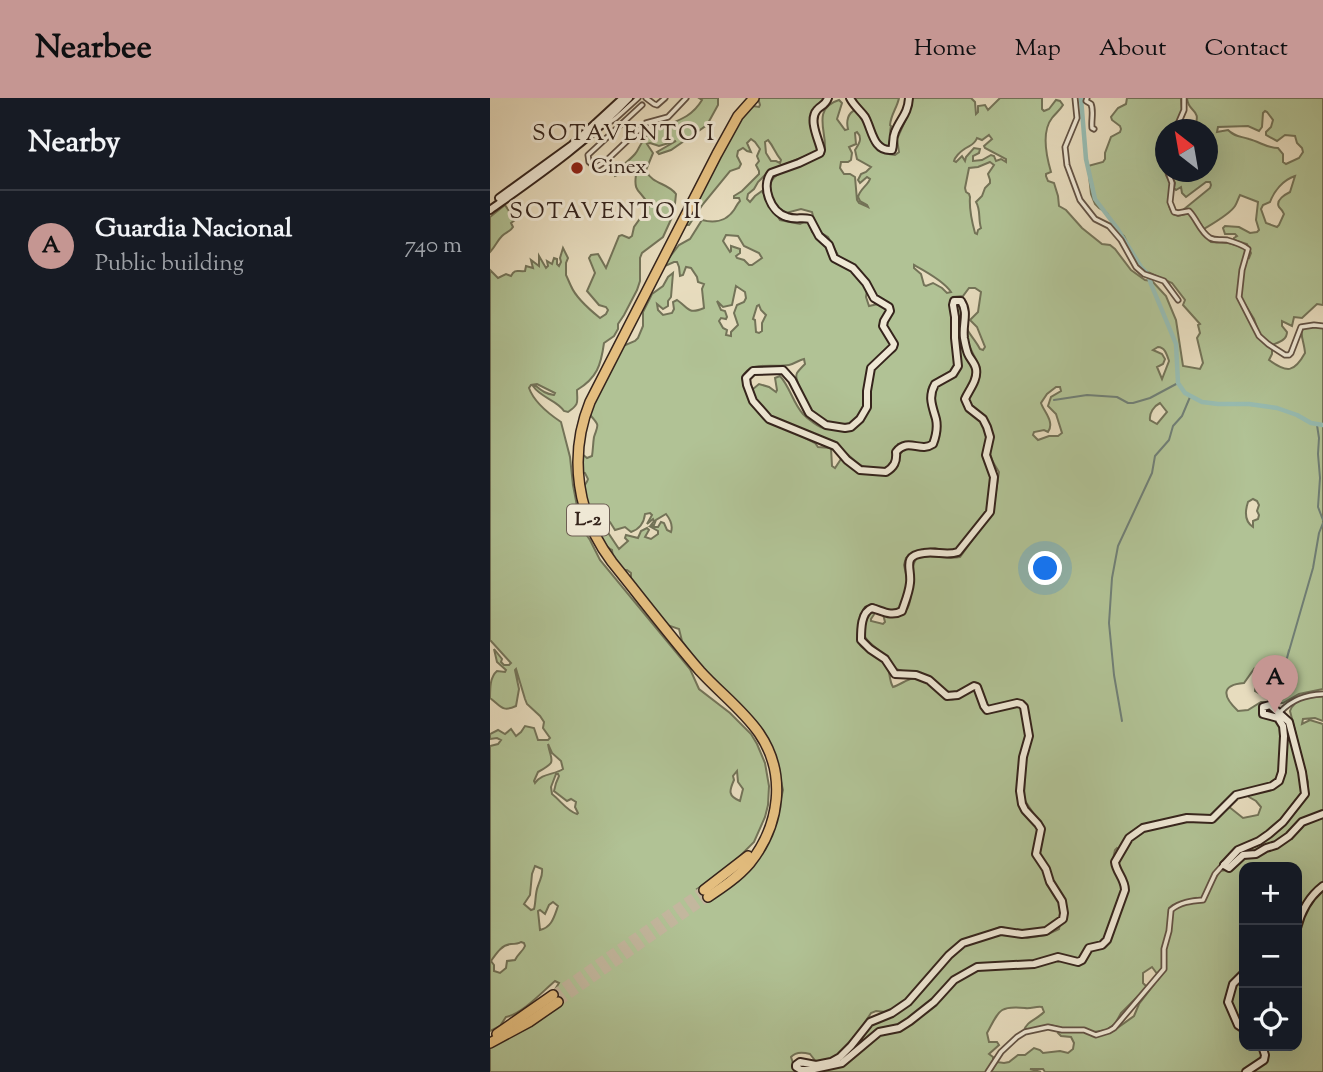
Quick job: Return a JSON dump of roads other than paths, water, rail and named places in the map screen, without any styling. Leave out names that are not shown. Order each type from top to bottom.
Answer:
[{"type":"highway","name":"L-2","points":[[747,98],[731,118],[711,153],[683,213],[586,400],[574,450],[577,497],[587,528],[597,547],[693,668],[754,733],[770,766],[773,803],[762,837],[742,862],[706,894],[732,880],[744,869],[766,839],[777,803],[774,765],[754,726],[696,666],[600,545],[587,518],[581,496],[578,450],[581,427],[590,402],[717,154],[738,116],[754,98]]},
{"type":"highway","points":[[490,1038],[556,998],[529,1022],[490,1043]]},
{"type":"main road","points":[[490,208],[572,145],[623,98]]},
{"type":"main road","points":[[828,98],[827,103],[817,110],[814,116],[820,153],[774,171],[767,180],[767,192],[774,207],[783,216],[810,219],[819,236],[829,245],[834,258],[853,268],[874,298],[889,308],[890,312],[883,327],[894,344],[872,368],[867,407],[851,427],[826,425],[809,413],[785,370],[753,371],[746,378],[747,385],[755,403],[771,420],[835,446],[860,470],[886,472],[896,462],[899,448],[909,445],[932,446],[936,422],[930,396],[935,384],[953,374],[958,366],[953,304],[958,300],[962,302],[966,313],[964,340],[976,370],[965,399],[971,410],[983,419],[990,437],[986,455],[994,477],[990,512],[958,552],[950,555],[927,552],[917,554],[911,559],[908,565],[910,584],[902,611],[889,614],[875,608],[868,609],[864,615],[861,640],[885,659],[895,674],[929,680],[947,696],[958,695],[976,686],[988,710],[1017,703],[1024,707],[1029,736],[1020,781],[1021,801],[1027,813],[1040,827],[1036,854],[1062,901],[1064,916],[1050,930],[1022,934],[1001,931],[963,943],[905,1005],[868,1023],[840,1057],[816,1065],[800,1062],[796,1067],[810,1070],[842,1063],[879,1032],[899,1028],[918,1015],[954,980],[974,968],[1038,964],[1058,957],[1077,962],[1090,948],[1102,945],[1107,940],[1125,890],[1115,862],[1130,836],[1151,826],[1183,819],[1212,820],[1236,795],[1272,786],[1279,781],[1282,772],[1283,726],[1277,717],[1263,715],[1262,708],[1270,705],[1290,724],[1305,793],[1283,822],[1255,843],[1238,850],[1224,865],[1229,868],[1243,855],[1256,854],[1276,845],[1302,822],[1323,814]]},
{"type":"main road","points":[[850,98],[865,117],[878,145],[888,151],[894,148],[893,135],[907,111],[909,98]]},
{"type":"main road","points":[[490,208],[550,167],[631,100]]},
{"type":"main road","points":[[1298,925],[1302,911],[1323,886]]},
{"type":"main road","points":[[1239,978],[1233,985],[1228,1002],[1239,1026]]},
{"type":"main road","points":[[1246,1072],[1264,1060],[1264,1051]]},
{"type":"street","points":[[631,100],[638,98]]},
{"type":"street","points":[[631,100],[646,98],[657,105],[665,98]]},
{"type":"street","points":[[642,105],[588,155],[589,162],[598,166],[646,123],[671,114],[686,98]]},
{"type":"street","points":[[1075,98],[1077,118],[1065,147],[1067,164],[1080,200],[1095,219],[1109,226],[1121,240],[1136,267],[1144,274],[1164,281],[1178,300]]},
{"type":"street","points":[[1087,98],[1086,101],[1093,108],[1091,120],[1094,130]]},
{"type":"street","points":[[1180,119],[1184,110],[1184,98]]},
{"type":"street","points":[[1171,182],[1171,205],[1174,212],[1190,212],[1212,239],[1227,240],[1248,249],[1239,295],[1262,340],[1289,355],[1301,327],[1323,326]]},
{"type":"street","points":[[1280,712],[1296,699],[1323,694]]},
{"type":"street","points":[[988,1072],[1001,1052],[1025,1032],[1048,1027],[1099,1034],[1116,1026],[1164,969],[1164,949],[1171,910],[1175,906],[1204,899],[1214,874],[1224,865]]},
{"type":"waterway","points":[[1081,98],[1086,159],[1095,199],[1148,274],[1176,344],[1178,383],[1185,393],[1202,402],[1277,408],[1311,423],[1323,425]]},
{"type":"waterway","points":[[1054,400],[1087,395],[1117,397],[1133,403],[1150,398],[1178,383]]},
{"type":"waterway","points":[[1122,721],[1109,623],[1112,578],[1118,546],[1152,473],[1155,456],[1169,440],[1173,426],[1182,416],[1190,397]]},
{"type":"waterway","points":[[1317,425],[1320,478],[1318,507],[1323,520]]},
{"type":"waterway","points":[[1289,650],[1287,658],[1323,523]]},
{"type":"tunnel","points":[[553,995],[704,890]]},
{"type":"tunnel","points":[[558,1002],[708,897]]},
{"type":"place","name":"Cinex","points":[[577,168]]},
{"type":"place","name":"Guardia Nacional","points":[[1275,713]]},
{"type":"district","name":"SOTAVENTO I","points":[[624,134]]},
{"type":"district","name":"SOTAVENTO II","points":[[606,212]]}]
